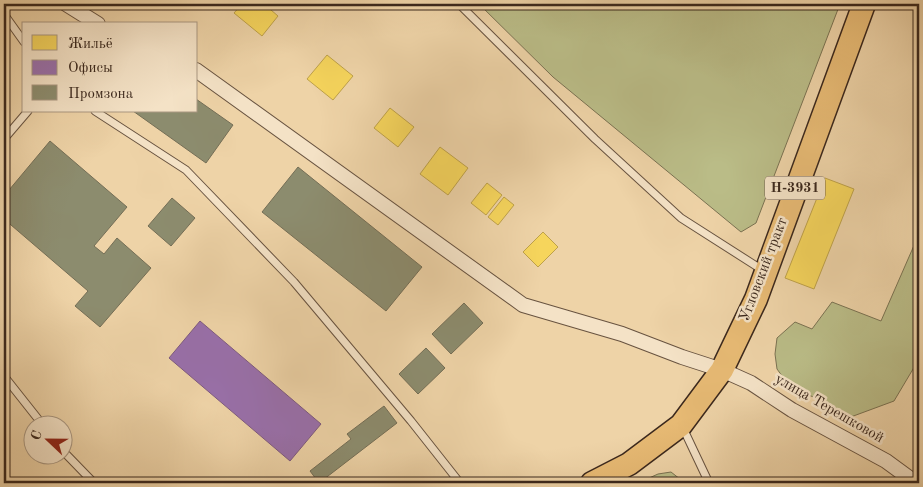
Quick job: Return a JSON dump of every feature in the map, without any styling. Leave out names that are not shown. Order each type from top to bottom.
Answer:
[{"type":"highway","name":"Угловский тракт","points":[[592,483],[629,464],[681,426],[722,370],[756,298],[864,4]]},
{"type":"street","points":[[66,4],[95,22]]},
{"type":"street","name":"улица Терешковой","points":[[198,71],[523,305],[622,334],[682,358],[722,370],[751,383],[792,410],[886,461],[916,483]]},
{"type":"lane","points":[[459,4],[595,140],[681,218],[765,271]]},
{"type":"lane","points":[[4,14],[22,39]]},
{"type":"lane","points":[[4,139],[27,112]]},
{"type":"lane","points":[[97,112],[186,170],[294,282],[412,421],[460,483]]},
{"type":"lane","points":[[4,376],[34,414]]},
{"type":"lane","points":[[681,426],[709,483]]},
{"type":"lane","points":[[72,460],[94,483]]},
{"type":"green space","points":[[479,4],[840,4],[756,223],[741,232],[553,77]]},
{"type":"green space","points":[[919,234],[919,359],[894,401],[848,418],[818,399],[790,387],[777,369],[775,354],[777,338],[795,322],[812,329],[832,302],[881,321]]},
{"type":"green space","points":[[671,472],[685,483],[638,483],[658,474]]},
{"type":"building: Жильё","points":[[242,4],[264,4],[278,16],[262,36],[234,13]]},
{"type":"building: Жильё","points":[[327,55],[353,76],[333,100],[307,79]]},
{"type":"building: Жильё","points":[[390,108],[414,127],[398,147],[374,128]]},
{"type":"building: Жильё","points":[[440,147],[468,168],[448,195],[420,174]]},
{"type":"building: Жильё","points":[[825,178],[854,189],[814,289],[785,278]]},
{"type":"building: Жильё","points":[[487,183],[502,195],[486,215],[471,203]]},
{"type":"building: Жильё","points":[[504,197],[514,205],[498,225],[488,217]]},
{"type":"building: Жильё","points":[[543,232],[558,247],[538,267],[523,252]]},
{"type":"building: Офисы","points":[[200,321],[321,424],[290,461],[169,358]]},
{"type":"building: Промзона","points":[[198,100],[233,125],[206,163],[134,112],[198,112]]},
{"type":"building: Промзона","points":[[50,141],[127,207],[94,246],[104,254],[117,238],[151,268],[100,327],[75,306],[88,291],[4,219],[4,196]]},
{"type":"building: Промзона","points":[[298,167],[422,267],[386,311],[262,212]]},
{"type":"building: Промзона","points":[[172,198],[195,218],[171,246],[148,226]]},
{"type":"building: Промзона","points":[[464,303],[483,323],[451,354],[432,334]]},
{"type":"building: Промзона","points":[[426,348],[445,368],[418,394],[399,374]]},
{"type":"building: Промзона","points":[[384,406],[397,423],[319,483],[310,471],[351,439],[347,434]]}]
